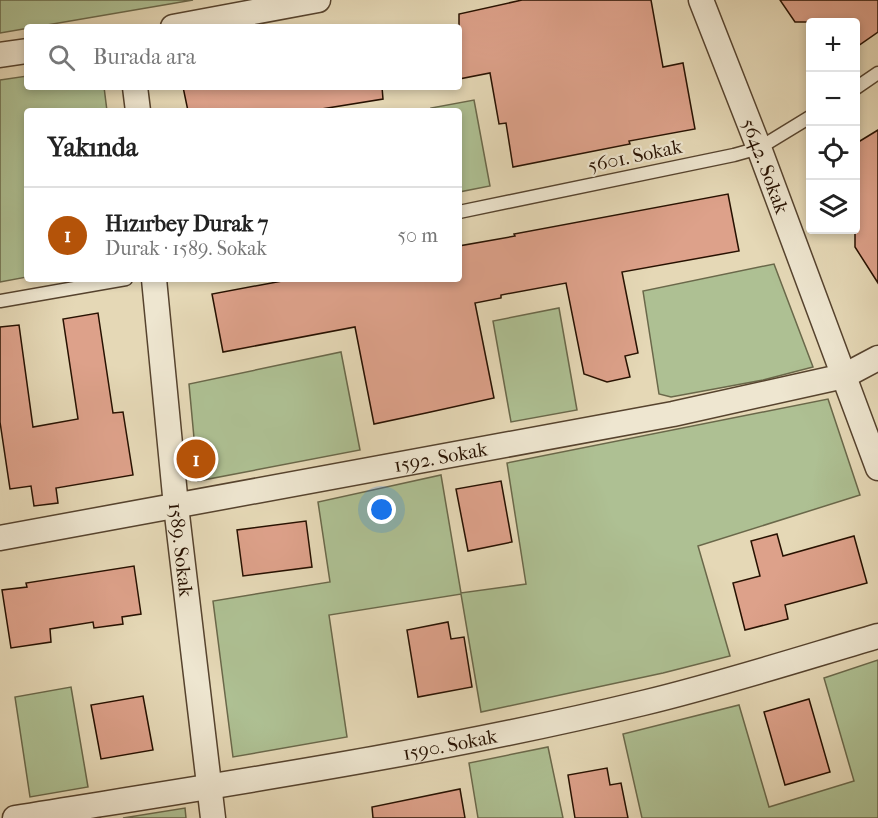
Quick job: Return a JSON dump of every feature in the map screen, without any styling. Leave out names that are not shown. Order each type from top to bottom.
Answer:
[{"type":"street","points":[[189,24],[318,0]]},
{"type":"street","name":"5642. Sokak","points":[[701,0],[759,148],[878,468]]},
{"type":"street","points":[[0,56],[24,52]]},
{"type":"street","points":[[135,90],[138,108]]},
{"type":"street","name":"1589. Sokak","points":[[154,282],[176,506],[213,818]]},
{"type":"street","name":"1592. Sokak","points":[[0,538],[674,414],[844,375],[878,358]]},
{"type":"street","name":"1590. Sokak","points":[[15,818],[361,762],[642,703],[739,678],[878,636]]},
{"type":"lane","points":[[860,84],[878,73]]},
{"type":"lane","name":"5601. Sokak","points":[[462,211],[734,155],[759,148],[806,119]]},
{"type":"lane","points":[[0,301],[109,282]]},
{"type":"green space","points":[[0,0],[193,0],[53,24],[24,24],[24,29],[0,33]]},
{"type":"green space","points":[[24,76],[24,90],[104,90],[107,108],[24,108],[24,278],[0,282],[0,80]]},
{"type":"green space","points":[[474,100],[490,186],[462,191],[462,108],[431,108]]},
{"type":"green space","points":[[774,264],[813,367],[763,380],[671,397],[659,394],[643,291]]},
{"type":"green space","points":[[559,308],[577,410],[511,422],[493,321]]},
{"type":"green space","points":[[341,352],[360,450],[198,481],[189,384]]},
{"type":"green space","points":[[828,399],[860,495],[698,546],[730,656],[663,673],[481,712],[461,594],[329,615],[347,737],[233,757],[213,601],[330,582],[318,502],[441,475],[461,593],[526,584],[507,463]]},
{"type":"green space","points":[[878,660],[878,818],[642,818],[623,734],[739,705],[769,807],[854,781],[824,678]]},
{"type":"green space","points":[[71,687],[88,787],[30,797],[15,697]]},
{"type":"green space","points":[[548,747],[563,818],[478,818],[469,763]]},
{"type":"green space","points":[[185,808],[186,818],[123,818]]},
{"type":"building","points":[[522,0],[651,0],[663,67],[683,63],[695,129],[513,167],[506,123],[499,124],[490,73],[462,78],[462,24],[459,24],[459,14]]},
{"type":"building","points":[[780,0],[878,0],[878,32],[860,45],[860,18],[806,18],[806,22],[795,22]]},
{"type":"building","points":[[184,90],[382,90],[383,99],[328,108],[187,108]]},
{"type":"building","points":[[878,130],[878,283],[855,247],[855,234],[860,234],[860,141]]},
{"type":"building","points":[[728,194],[739,251],[622,272],[638,353],[625,356],[630,377],[607,382],[584,374],[566,283],[501,295],[501,298],[475,303],[494,398],[374,424],[355,327],[223,352],[212,294],[277,282],[462,282],[462,245],[515,236],[514,234]]},
{"type":"building","points":[[98,313],[113,413],[123,412],[133,475],[56,488],[58,503],[34,506],[31,486],[10,489],[0,422],[0,327],[19,325],[33,427],[78,419],[63,319]]},
{"type":"building","points":[[501,481],[512,542],[468,551],[456,489]]},
{"type":"building","points":[[306,521],[312,567],[243,576],[237,530]]},
{"type":"building","points":[[777,534],[783,556],[854,536],[867,583],[785,605],[788,619],[745,630],[733,583],[760,576],[751,541]]},
{"type":"building","points":[[134,566],[141,614],[122,617],[123,624],[94,628],[93,622],[50,629],[51,642],[11,648],[2,590],[27,587],[26,583]]},
{"type":"building","points":[[448,622],[451,639],[464,637],[472,687],[418,697],[407,630]]},
{"type":"building","points":[[143,696],[153,750],[101,759],[91,705]]},
{"type":"building","points":[[809,699],[830,772],[785,785],[764,712]]},
{"type":"building","points":[[607,768],[610,785],[621,783],[628,818],[575,818],[568,775]]},
{"type":"building","points":[[460,789],[465,818],[373,818],[372,807]]},
{"type":"place","name":"Hızırbey Durak 7","points":[[196,459]]}]
